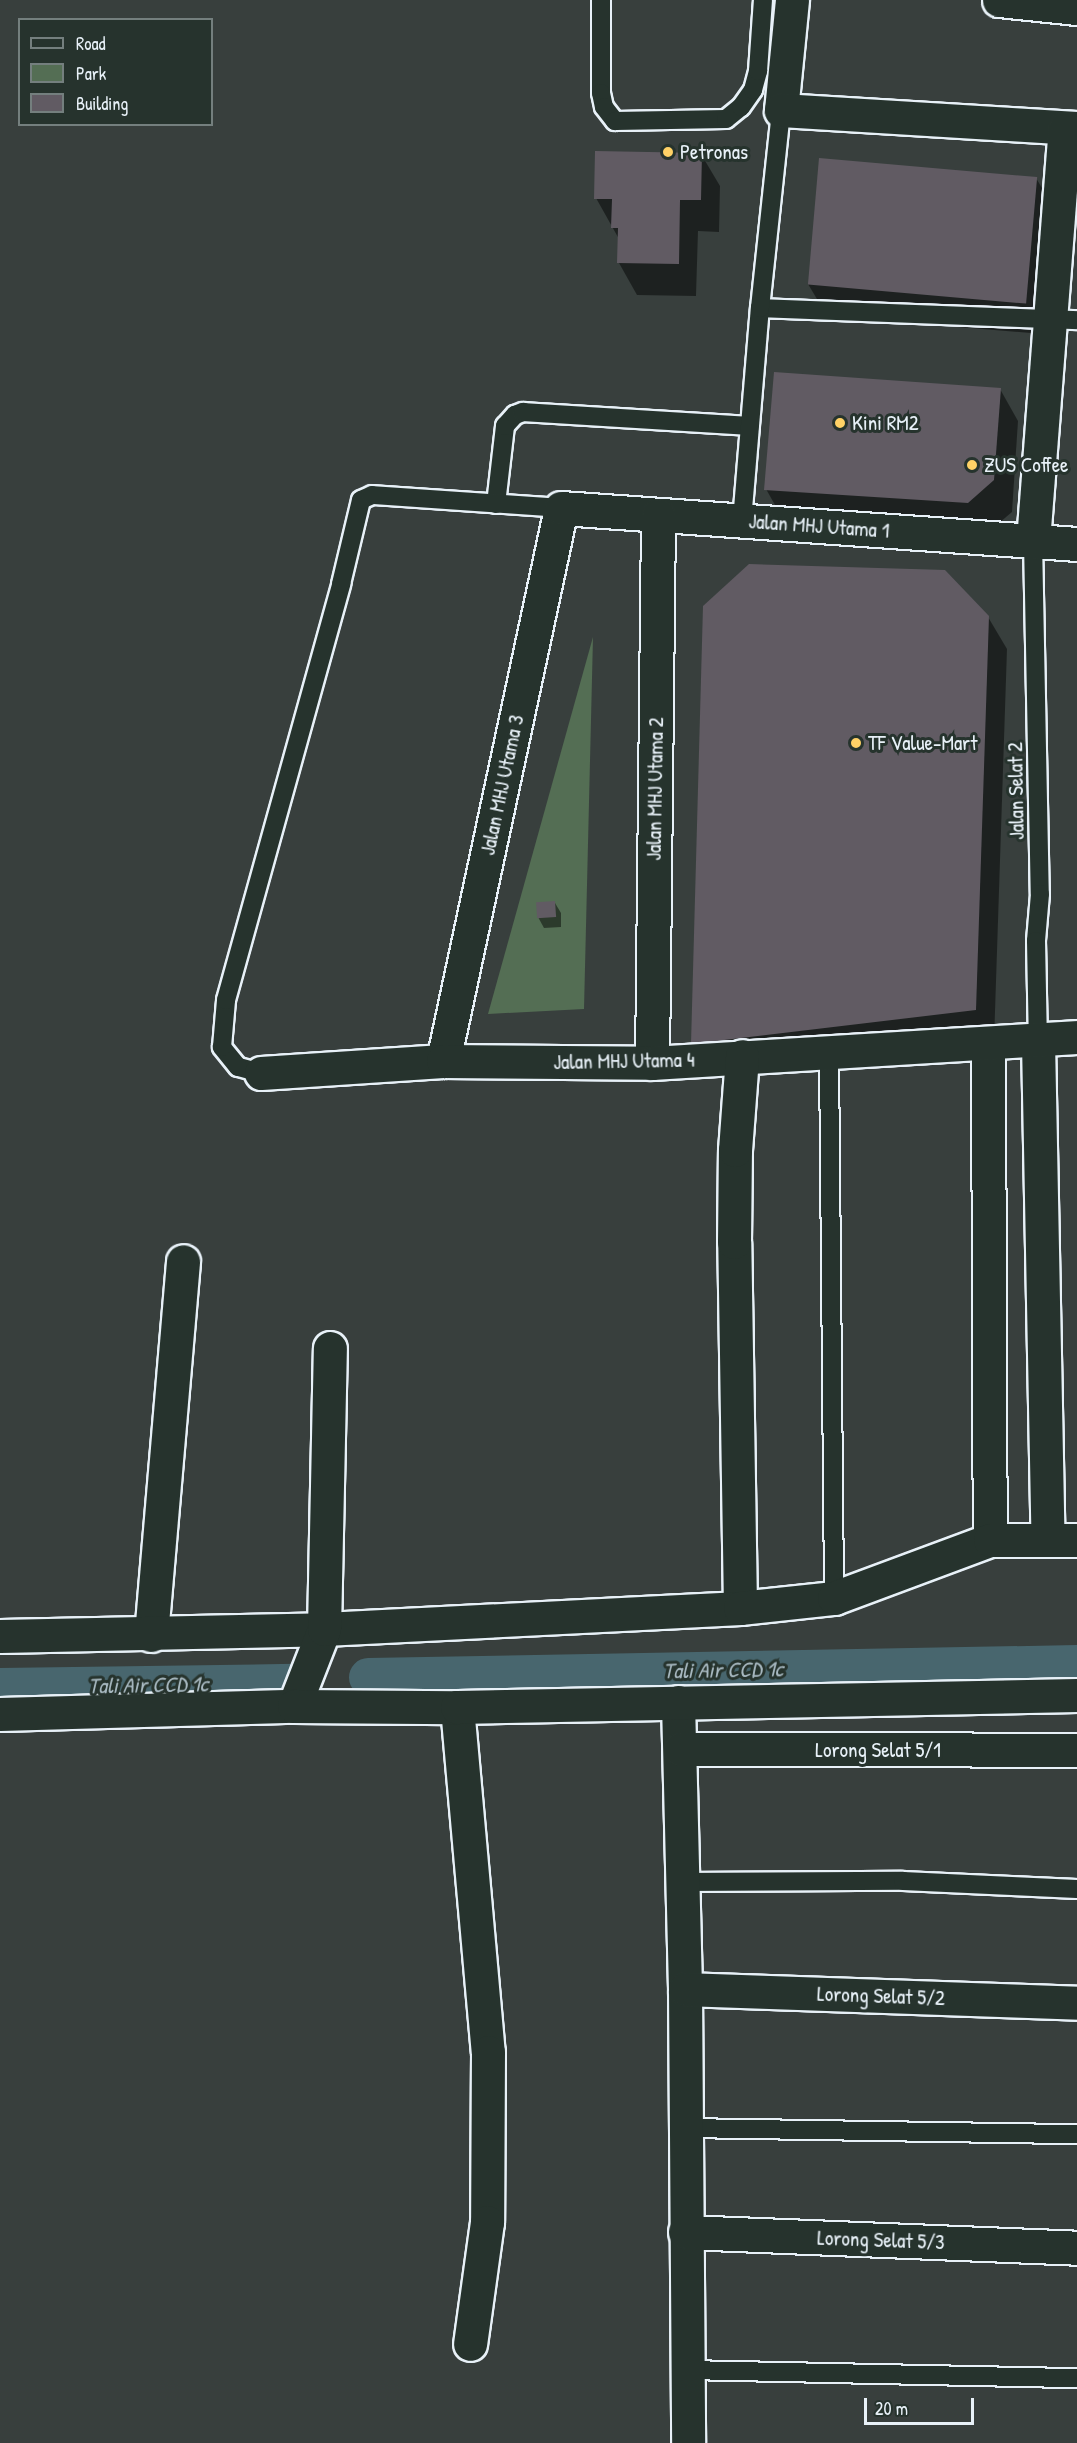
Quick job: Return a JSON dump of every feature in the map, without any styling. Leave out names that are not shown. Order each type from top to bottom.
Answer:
[{"type":"street","points":[[792,0],[781,110],[1071,128],[1064,320],[1033,541]]},
{"type":"street","points":[[999,0],[1077,8]]},
{"type":"street","name":"Jalan MHJ Utama 1","points":[[561,508],[1077,544]]},
{"type":"street","name":"Jalan MHJ Utama 3","points":[[442,1061],[561,508]]},
{"type":"street","name":"Jalan MHJ Utama 2","points":[[652,1064],[658,515]]},
{"type":"street","name":"Jalan MHJ Utama 4","points":[[261,1073],[442,1061],[652,1064],[742,1056],[829,1053],[947,1044],[988,1044],[1077,1037]]},
{"type":"street","points":[[0,1636],[151,1635],[324,1629],[740,1608],[834,1598],[990,1540],[1063,1540],[1038,1041]]},
{"type":"street","points":[[988,1044],[990,1540]]},
{"type":"street","points":[[740,1608],[734,1242],[735,1150],[742,1056]]},
{"type":"street","points":[[151,1635],[183,1261]]},
{"type":"street","points":[[294,1706],[324,1629],[330,1348]]},
{"type":"street","points":[[0,1714],[294,1706],[457,1707],[1077,1695]]},
{"type":"street","points":[[678,1702],[685,1989],[687,2443]]},
{"type":"street","points":[[457,1707],[488,2052],[487,2222],[470,2344]]},
{"type":"street","name":"Lorong Selat 5/1","points":[[680,1749],[1077,1750]]},
{"type":"street","name":"Lorong Selat 5/2","points":[[685,1989],[1077,2003]]},
{"type":"street","name":"Lorong Selat 5/3","points":[[685,2232],[1077,2248]]},
{"type":"lane","points":[[601,0],[601,93],[604,107],[615,121],[726,119],[741,107],[753,90],[758,71],[763,0]]},
{"type":"lane","points":[[742,521],[760,308],[781,110]]},
{"type":"lane","points":[[760,308],[1064,320]]},
{"type":"lane","points":[[496,504],[505,426],[515,415],[523,412],[750,426]]},
{"type":"lane","points":[[261,1073],[238,1067],[222,1047],[226,1000],[361,500],[372,495],[561,508]]},
{"type":"lane","name":"Jalan Selat 2","points":[[1033,541],[1040,894],[1036,941],[1038,1041]]},
{"type":"lane","points":[[829,1053],[834,1598]]},
{"type":"lane","points":[[682,1882],[903,1881],[1077,1888]]},
{"type":"lane","points":[[684,2128],[1077,2134]]},
{"type":"lane","points":[[686,2370],[1077,2378]]},
{"type":"green space","points":[[593,637],[584,1009],[488,1014]]},
{"type":"building","points":[[595,151],[702,153],[701,200],[680,200],[679,264],[617,263],[618,228],[611,228],[612,199],[594,199]]},
{"type":"building","points":[[819,158],[1037,177],[1026,304],[808,285]]},
{"type":"building","points":[[774,372],[1001,388],[994,480],[968,503],[764,490]]},
{"type":"building","points":[[749,564],[945,570],[989,616],[976,1010],[691,1044],[703,606]]},
{"type":"building","points":[[555,901],[556,917],[537,918],[536,902]]},
{"type":"waterway","name":"Tali Air CCD 1c","points":[[368,1677],[1077,1664]]},
{"type":"waterway","name":"Tali Air CCD 1c","points":[[0,1687],[296,1683]]},
{"type":"place","name":"Petronas","points":[[668,152]]},
{"type":"place","name":"Kini RM2","points":[[840,423]]},
{"type":"place","name":"ZUS Coffee","points":[[972,465]]},
{"type":"place","name":"TF Value-Mart","points":[[856,743]]}]
